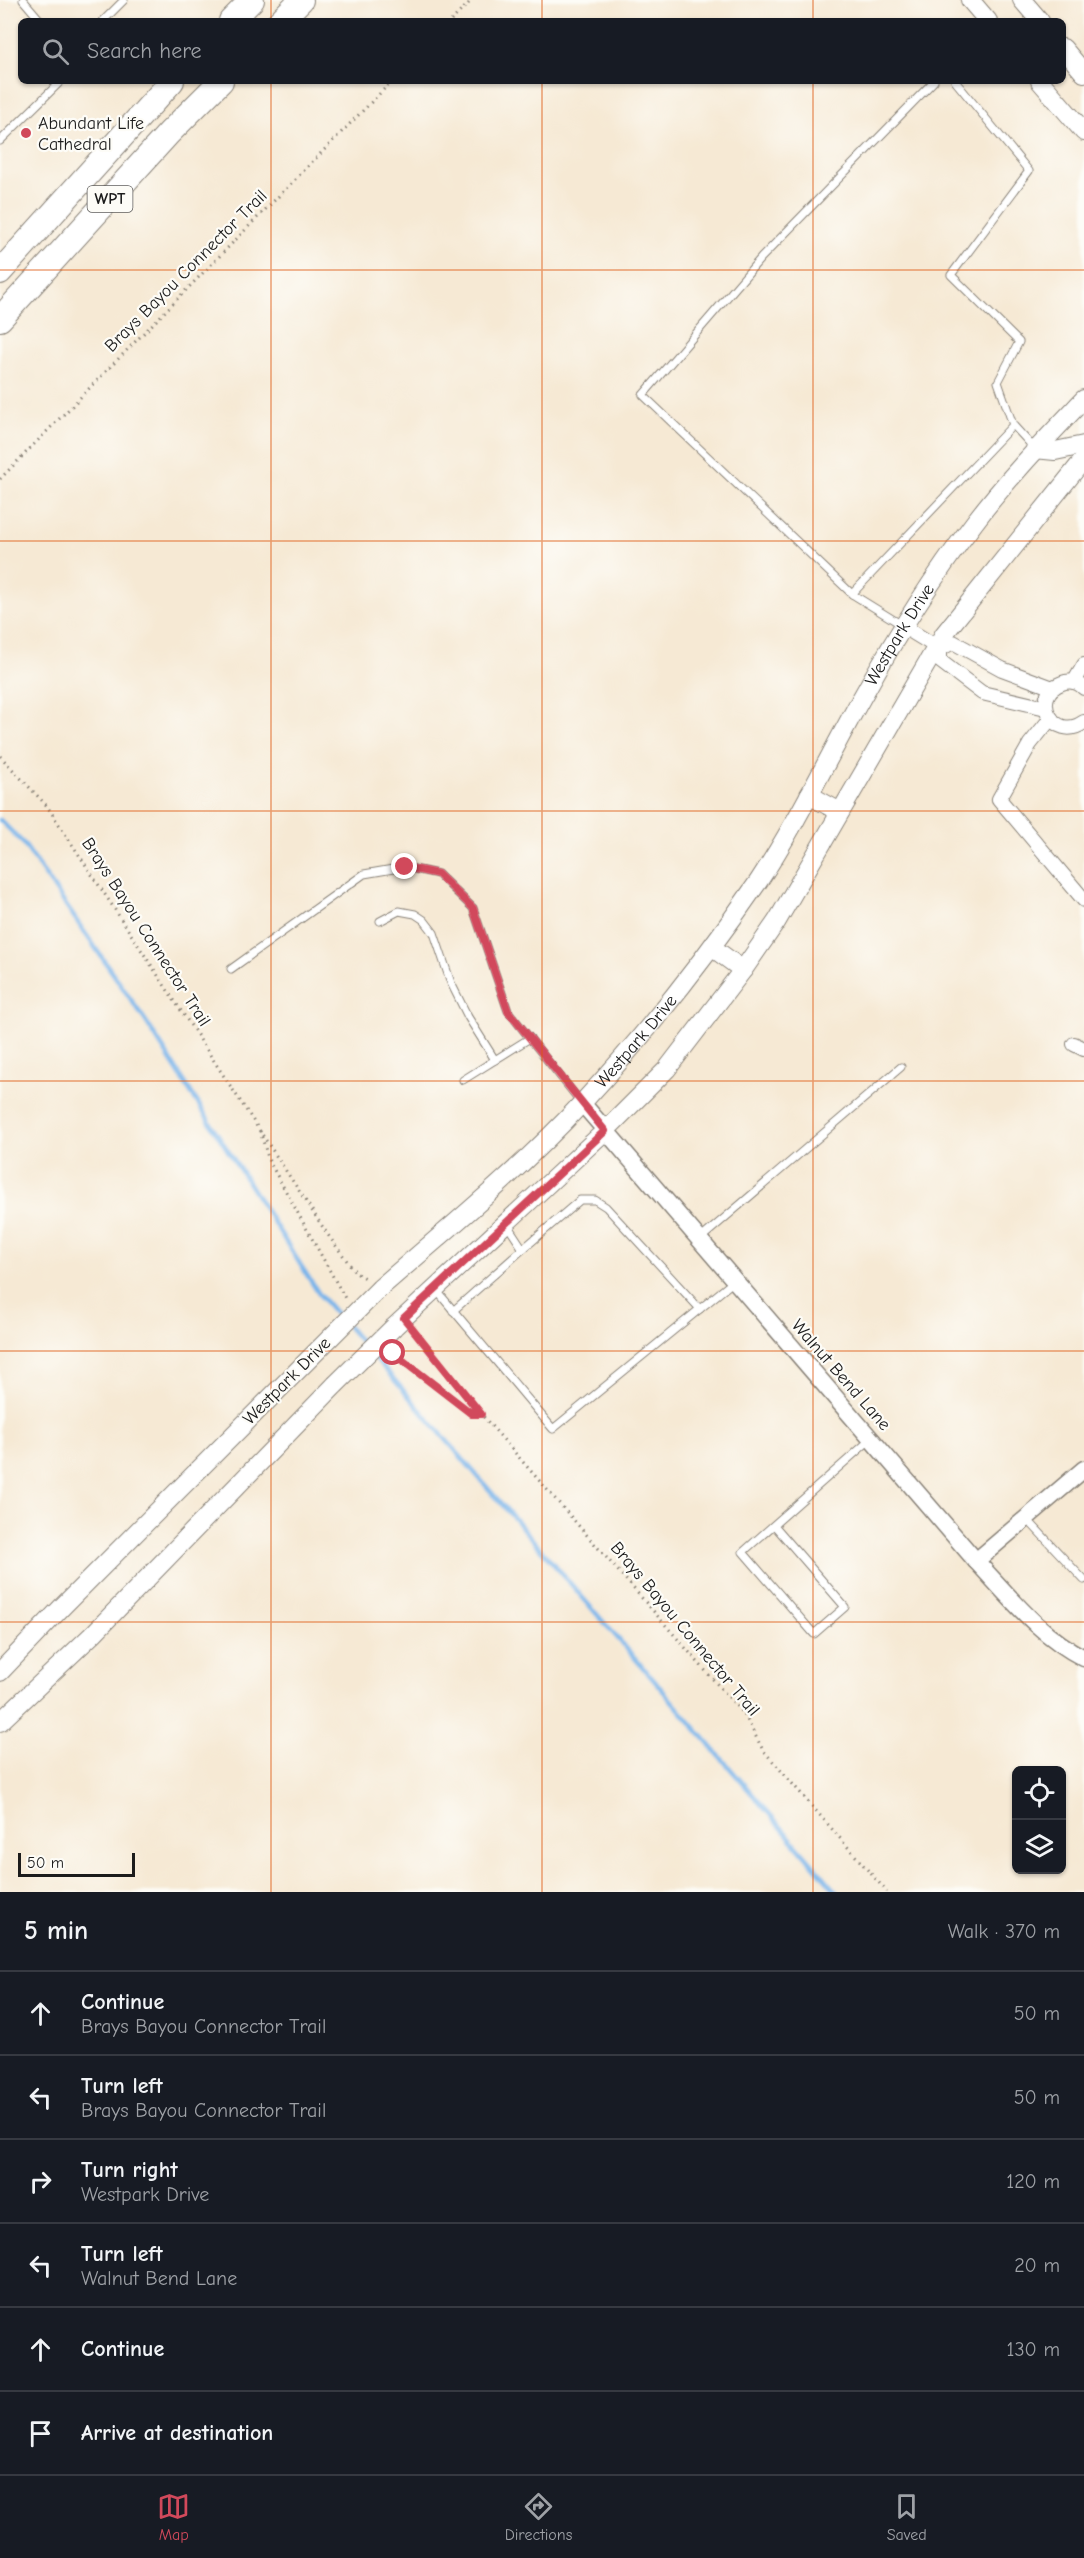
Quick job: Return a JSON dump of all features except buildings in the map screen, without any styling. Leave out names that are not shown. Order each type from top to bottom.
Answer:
[{"type":"highway","points":[[234,18],[252,0]]},
{"type":"highway","points":[[283,18],[301,0]]},
{"type":"highway","name":"WPT","points":[[0,272],[169,84]]},
{"type":"highway","name":"WPT","points":[[0,319],[169,134],[218,84]]},
{"type":"main road","points":[[970,0],[985,18]]},
{"type":"main road","points":[[1022,0],[1037,18]]},
{"type":"main road","points":[[1066,52],[1084,73]]},
{"type":"main road","points":[[1043,84],[1084,132]]},
{"type":"main road","name":"Westpark Drive","points":[[0,1672],[380,1288],[525,1160],[582,1103],[638,1040],[712,948],[760,878],[809,795],[865,691],[904,627],[974,523],[1035,449],[1084,399]]},
{"type":"main road","points":[[1035,449],[1055,451],[1084,445]]},
{"type":"main road","name":"Westpark Drive","points":[[0,1722],[93,1634],[399,1322],[605,1131],[667,1069],[743,970],[777,921],[938,647],[1084,459]]},
{"type":"main road","points":[[809,795],[840,812]]},
{"type":"main road","points":[[712,948],[743,970]]},
{"type":"street","points":[[904,627],[938,647],[953,642],[1002,669],[1053,688]]},
{"type":"street","points":[[938,647],[940,661],[982,693],[1048,713],[1059,726],[1066,728],[1084,722]]},
{"type":"street","points":[[1084,665],[1079,685],[1059,684],[1049,693],[1048,713],[999,799],[1084,900]]},
{"type":"street","name":"Walnut Bend Lane","points":[[582,1103],[976,1561],[1041,1629],[1084,1658]]},
{"type":"street","points":[[976,1561],[1084,1469]]},
{"type":"lane","points":[[23,0],[38,18]]},
{"type":"lane","points":[[106,18],[124,0]]},
{"type":"lane","points":[[0,141],[58,84]]},
{"type":"lane","points":[[904,627],[852,594],[642,395],[761,258],[931,84]]},
{"type":"lane","points":[[958,84],[1029,171],[951,274],[1019,342],[998,382],[1013,424],[1035,449]]},
{"type":"lane","points":[[852,594],[1013,424]]},
{"type":"lane","points":[[231,969],[364,874],[405,867],[438,874],[473,908],[508,1011],[582,1103]]},
{"type":"lane","points":[[380,921],[399,911],[414,914],[429,926],[442,951],[451,983],[468,1017],[495,1060]]},
{"type":"lane","points":[[463,1080],[530,1038]]},
{"type":"lane","points":[[698,1240],[901,1067]]},
{"type":"lane","points":[[453,1311],[580,1200],[595,1200],[606,1207],[700,1309]]},
{"type":"lane","points":[[506,1223],[523,1248]]},
{"type":"lane","points":[[435,1289],[553,1429],[734,1281]]},
{"type":"lane","points":[[774,1525],[845,1607],[814,1634],[743,1552],[871,1439]]},
{"type":"lane","points":[[1026,1518],[1084,1580]]},
{"type":"path","points":[[454,18],[472,0]]},
{"type":"path","name":"Brays Bayou Connector Trail","points":[[0,479],[389,84]]},
{"type":"path","name":"Brays Bayou Connector Trail","points":[[0,756],[46,806],[356,1273],[380,1288]]},
{"type":"path","name":"Brays Bayou Connector Trail","points":[[260,1131],[269,1161],[349,1304]]},
{"type":"path","name":"Brays Bayou Connector Trail","points":[[399,1322],[745,1716],[763,1750],[887,1892]]},
{"type":"path","name":"Brays Bayou Connector Trail","points":[[386,1345],[393,1353],[472,1414],[481,1414]]},
{"type":"waterway","points":[[0,820],[23,843],[145,1020],[319,1294],[342,1321]]},
{"type":"waterway","points":[[348,1327],[366,1348]]},
{"type":"waterway","points":[[372,1354],[837,1892]]},
{"type":"place","name":"Abundant Life Cathedral","points":[[26,133]]},
{"type":"route","points":[[393,1353],[472,1414],[481,1414],[404,1318],[605,1131],[508,1011],[473,908],[438,874],[405,867]]}]
